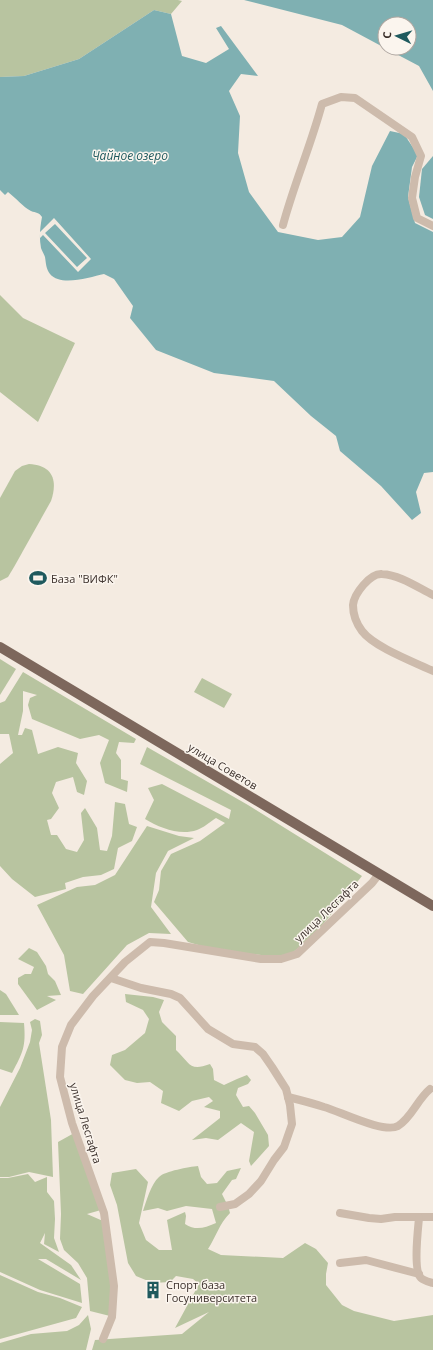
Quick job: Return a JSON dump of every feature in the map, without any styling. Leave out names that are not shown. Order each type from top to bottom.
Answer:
[{"type":"main road","name":"улица Советов","points":[[0,647],[433,906]]},
{"type":"street","points":[[283,225],[302,164],[317,124],[322,104],[341,97],[355,98],[381,114],[412,137],[421,156],[414,178],[412,198],[417,218],[433,226]]},
{"type":"street","points":[[433,595],[397,577],[381,574],[367,580],[353,603],[356,622],[362,631],[375,643],[433,671]]},
{"type":"street","name":"улица Лесгафта","points":[[103,1339],[112,1317],[114,1286],[104,1213],[72,1123],[60,1077],[62,1047],[71,1025],[93,996],[125,962],[150,942],[261,959],[281,959],[298,954],[372,883],[379,874]]},
{"type":"street","points":[[111,978],[141,988],[171,994],[180,998],[208,1029],[233,1044],[255,1047],[263,1054],[272,1066],[286,1089],[292,1124],[284,1147],[261,1181],[249,1194],[235,1204],[220,1207]]},
{"type":"street","points":[[288,1097],[326,1107],[360,1121],[386,1127],[396,1127],[408,1118],[414,1107],[430,1089]]},
{"type":"street","points":[[340,1213],[369,1218],[433,1217]]},
{"type":"street","points":[[419,1218],[416,1260],[419,1274],[421,1278],[433,1283]]},
{"type":"street","points":[[340,1263],[366,1260],[419,1274]]},
{"type":"green space","points":[[0,0],[182,1],[171,14],[154,10],[79,59],[24,76],[0,77]]},
{"type":"green space","points":[[0,295],[23,318],[75,343],[38,422],[0,392]]},
{"type":"green space","points":[[29,464],[44,467],[52,475],[54,487],[53,494],[51,501],[8,577],[0,581],[0,498],[15,471],[22,466]]},
{"type":"green space","points":[[0,659],[16,669],[0,695]]},
{"type":"green space","points":[[23,672],[136,739],[134,743],[119,742],[116,753],[121,760],[121,779],[128,781],[127,792],[105,783],[100,763],[109,740],[99,735],[80,739],[32,719],[28,705],[30,698],[37,695],[23,691],[23,711],[18,735],[22,735],[25,728],[32,730],[38,754],[58,747],[78,753],[76,763],[87,781],[84,795],[77,792],[73,777],[56,782],[52,793],[59,808],[51,819],[47,820],[51,835],[57,835],[66,849],[77,852],[84,840],[81,813],[85,808],[97,828],[100,850],[107,851],[112,836],[115,802],[125,804],[129,824],[137,827],[132,841],[118,848],[114,869],[101,875],[83,877],[65,883],[66,889],[35,897],[12,879],[0,866],[0,764],[13,753],[9,734],[0,734],[0,703],[5,701]]},
{"type":"green space","points":[[202,678],[232,694],[224,708],[194,692]]},
{"type":"green space","points":[[147,747],[248,805],[362,876],[312,938],[289,955],[261,955],[212,949],[188,942],[154,902],[159,890],[161,871],[171,854],[200,841],[225,823],[216,818],[199,829],[190,832],[177,832],[157,825],[145,819],[154,800],[148,788],[162,784],[229,819],[231,810],[140,764]]},
{"type":"green space","points":[[147,826],[179,836],[194,838],[168,851],[156,873],[151,907],[171,934],[149,933],[127,945],[83,994],[70,991],[64,955],[37,905],[77,887],[95,885],[115,875]]},
{"type":"green space","points":[[29,948],[37,952],[46,966],[48,974],[55,981],[61,995],[47,996],[56,1000],[37,1010],[18,984],[18,978],[25,974],[31,974],[34,967],[18,959]]},
{"type":"green space","points":[[0,990],[6,994],[19,1015],[0,1015]]},
{"type":"green space","points":[[125,994],[153,997],[164,1000],[159,1012],[162,1022],[176,1036],[176,1050],[190,1065],[198,1067],[210,1064],[213,1069],[214,1080],[224,1085],[247,1075],[251,1080],[248,1084],[238,1088],[236,1095],[243,1107],[249,1106],[255,1113],[268,1135],[269,1146],[251,1166],[249,1161],[254,1132],[241,1123],[218,1140],[206,1138],[192,1140],[220,1118],[220,1111],[204,1107],[213,1101],[209,1097],[192,1101],[179,1111],[161,1103],[163,1091],[150,1082],[137,1083],[125,1080],[110,1065],[112,1055],[125,1050],[145,1033],[149,1019],[143,1010],[126,1002]]},
{"type":"green space","points":[[35,1019],[40,1021],[42,1035],[39,1043],[51,1120],[53,1177],[29,1172],[9,1177],[0,1177],[0,1107],[20,1068],[30,1042],[32,1030],[30,1022]]},
{"type":"green space","points":[[0,1022],[24,1023],[25,1038],[23,1049],[12,1073],[0,1069]]},
{"type":"green space","points":[[76,1132],[101,1210],[87,1214],[103,1221],[112,1276],[110,1316],[90,1311],[87,1278],[78,1263],[64,1250],[60,1239],[61,1214],[58,1142]]},
{"type":"green space","points":[[198,1166],[201,1177],[207,1184],[217,1183],[227,1171],[241,1168],[236,1179],[232,1180],[222,1194],[230,1213],[223,1222],[208,1249],[221,1255],[283,1258],[305,1243],[316,1249],[328,1263],[326,1285],[342,1305],[354,1311],[394,1321],[433,1315],[433,1350],[92,1350],[95,1340],[182,1334],[209,1312],[175,1328],[199,1284],[193,1279],[176,1276],[170,1282],[153,1283],[136,1276],[128,1263],[117,1205],[110,1185],[112,1173],[136,1169],[148,1182],[139,1223],[146,1240],[159,1250],[172,1250],[167,1220],[185,1212],[185,1224],[193,1228],[204,1227],[216,1223],[212,1209],[186,1206],[167,1211],[158,1208],[143,1211],[147,1198],[156,1180],[162,1175],[183,1168]]},
{"type":"green space","points":[[28,1174],[35,1182],[47,1177],[47,1192],[54,1201],[54,1238],[59,1252],[44,1244],[45,1233],[40,1243],[71,1265],[81,1280],[46,1259],[38,1259],[80,1284],[82,1303],[40,1290],[0,1272],[0,1178]]},
{"type":"green space","points":[[0,1275],[38,1292],[60,1298],[82,1307],[76,1318],[0,1339]]},
{"type":"green space","points":[[88,1315],[91,1329],[86,1350],[0,1350],[0,1343],[31,1334],[67,1331],[79,1325]]},
{"type":"water","points":[[244,0],[433,0],[433,91],[419,66],[400,56],[417,56],[417,16],[377,16],[377,44],[342,25]]},
{"type":"water","name":"Чайное озеро","points":[[154,10],[171,14],[182,56],[206,63],[229,49],[216,28],[221,26],[258,76],[241,74],[229,91],[240,116],[238,153],[249,192],[278,232],[318,240],[342,237],[360,217],[372,166],[390,131],[404,134],[418,155],[412,167],[408,197],[415,223],[433,232],[433,472],[424,473],[416,492],[421,513],[412,520],[381,486],[340,451],[336,436],[311,416],[274,381],[214,373],[156,350],[130,318],[133,306],[114,279],[104,274],[68,281],[55,278],[50,274],[40,244],[41,215],[25,207],[8,192],[5,195],[0,190],[0,77],[24,76],[79,59]]},
{"type":"water","points":[[433,156],[433,219],[425,215],[419,197],[422,169]]},
{"type":"pier","points":[[54,218],[91,259],[78,272],[43,235],[40,238],[39,233]],"holes":[[[55,224],[87,258],[77,267],[45,233]]]},
{"type":"place","name":"База \"ВИФК\"","points":[[38,578]]},
{"type":"place","name":"Спорт база Госуниверситета","points":[[153,1290]]}]
